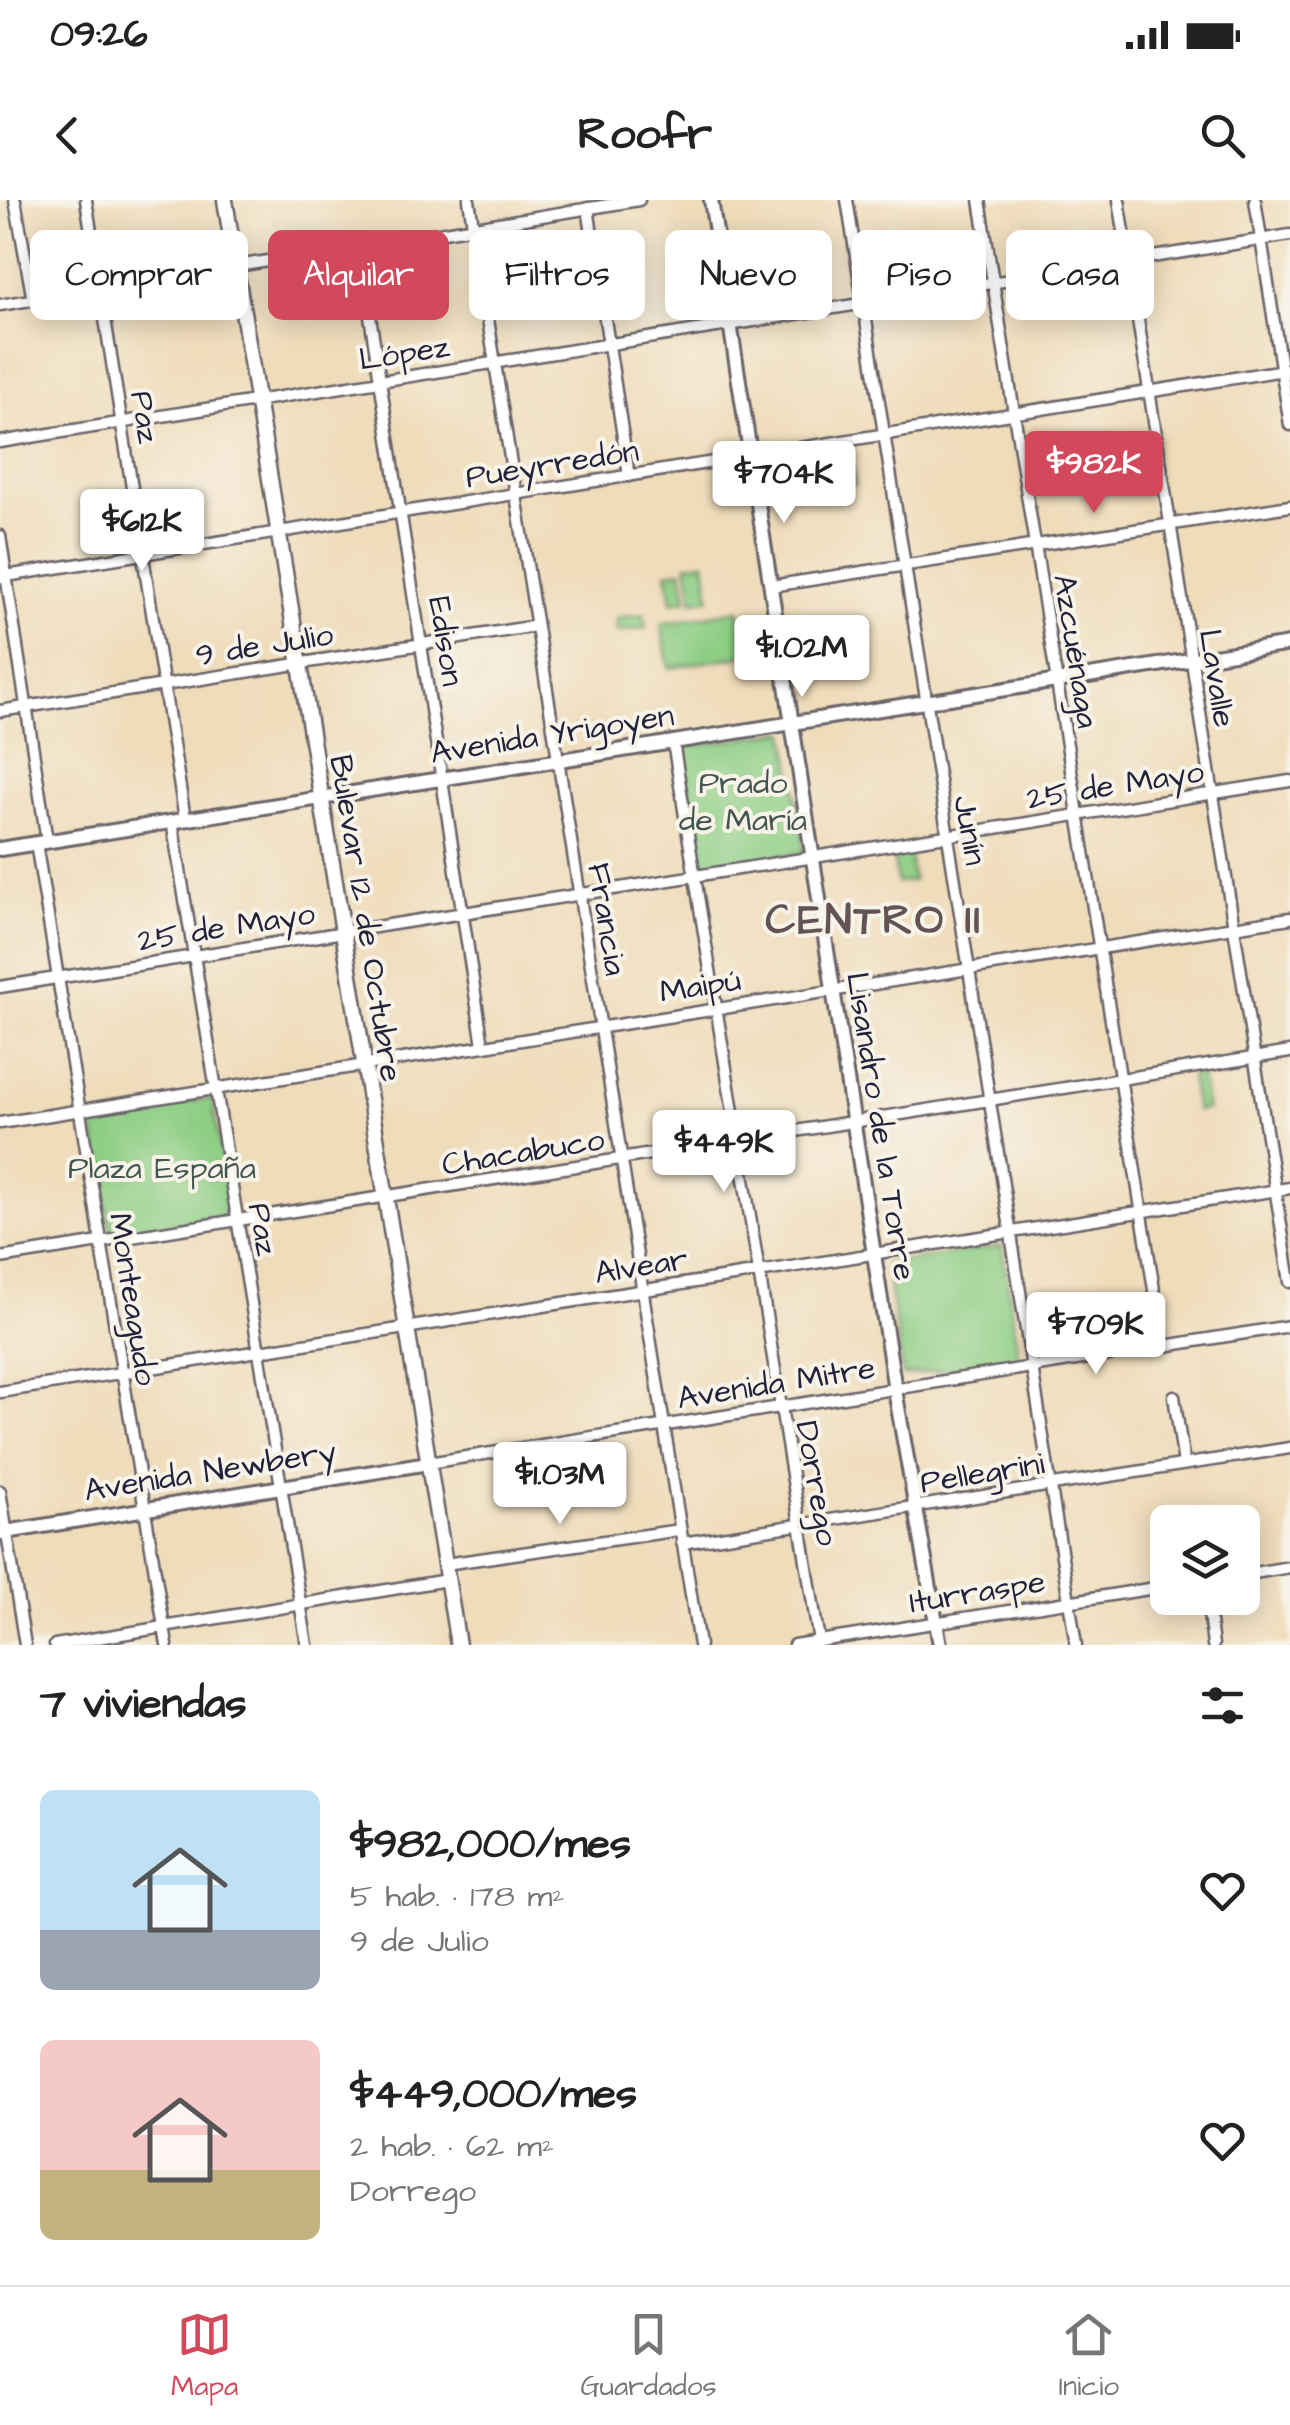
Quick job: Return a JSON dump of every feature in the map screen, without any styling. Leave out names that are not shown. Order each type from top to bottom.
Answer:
[{"type":"highway","name":"Bulevar 12 de Octubre","points":[[225,200],[230,230]]},
{"type":"highway","name":"Bulevar 12 de Octubre","points":[[244,320],[458,1645]]},
{"type":"main road","name":"Lisandro de la Torre","points":[[711,200],[895,1390],[940,1645]]},
{"type":"main road","name":"Avenida Yrigoyen","points":[[0,848],[1290,644]]},
{"type":"main road","name":"Avenida Newbery","points":[[4,1532],[428,1463]]},
{"type":"street","points":[[15,200],[30,283]]},
{"type":"street","name":"Paz","points":[[86,200],[91,230]]},
{"type":"street","name":"Francia","points":[[469,200],[698,1645]]},
{"type":"street","points":[[449,230],[639,200]]},
{"type":"street","name":"Junín","points":[[847,200],[852,235]]},
{"type":"street","name":"Azcuénaga","points":[[980,200],[1163,1346]]},
{"type":"street","name":"Lavalle","points":[[1119,200],[1123,230]]},
{"type":"street","points":[[1254,200],[1286,370],[1290,425]]},
{"type":"street","points":[[588,208],[629,476]]},
{"type":"street","name":"López","points":[[1154,257],[1290,235]]},
{"type":"street","name":"López","points":[[986,283],[1006,280]]},
{"type":"street","points":[[0,305],[30,300]]},
{"type":"street","name":"López","points":[[0,442],[852,306]]},
{"type":"street","name":"Paz","points":[[105,320],[165,685],[195,956],[307,1645]]},
{"type":"street","name":"Edison","points":[[371,320],[483,1045]]},
{"type":"street","name":"Junín","points":[[865,320],[1076,1645]]},
{"type":"street","name":"Lavalle","points":[[1137,320],[1290,1282]]},
{"type":"street","name":"Pueyrredón","points":[[3,577],[1286,370]]},
{"type":"street","points":[[772,586],[1290,506]]},
{"type":"street","name":"Monteagudo","points":[[0,536],[58,978],[167,1645]]},
{"type":"street","name":"9 de Julio","points":[[0,711],[536,626]]},
{"type":"street","name":"Dorrego","points":[[673,742],[819,1641]]},
{"type":"street","name":"25 de Mayo","points":[[0,987],[1290,782]]},
{"type":"street","name":"Maipú","points":[[0,1123],[1290,918]]},
{"type":"street","name":"Chacabuco","points":[[0,1258],[1290,1052]]},
{"type":"street","name":"Alvear","points":[[0,1392],[1290,1188]]},
{"type":"street","name":"Avenida Mitre","points":[[428,1463],[1290,1326]]},
{"type":"street","points":[[1174,1396],[1184,1464]]},
{"type":"street","name":"Pellegrini","points":[[682,1543],[1290,1448]]},
{"type":"street","points":[[0,1491],[25,1645]]},
{"type":"street","points":[[444,1564],[680,1530]]},
{"type":"street","points":[[1260,1571],[1290,1567]]},
{"type":"street","points":[[56,1645],[447,1580]]},
{"type":"street","name":"Iturraspe","points":[[794,1645],[1150,1589]]},
{"type":"street","points":[[1209,1615],[1213,1645]]},
{"type":"green space","points":[[849,446],[855,485],[826,490],[820,451]]},
{"type":"green space","points":[[705,562],[710,599],[693,601],[687,564]]},
{"type":"green space","points":[[682,570],[687,600],[672,602],[667,572]]},
{"type":"green space","points":[[739,610],[747,655],[669,668],[661,624]]},
{"type":"green space","points":[[644,614],[646,628],[617,632],[616,618]]},
{"type":"green space","name":"Prado de María","points":[[786,731],[805,852],[700,869],[680,748]]},
{"type":"green space","points":[[909,853],[913,881],[897,883],[893,855]]},
{"type":"green space","points":[[1201,1075],[1207,1109],[1196,1111],[1190,1076]]},
{"type":"green space","name":"Plaza España","points":[[212,1098],[232,1216],[111,1235],[92,1118]]},
{"type":"green space","points":[[1002,1246],[1019,1359],[903,1376],[886,1264]]},
{"type":"district","name":"CENTRO II","points":[[874,918]]}]
